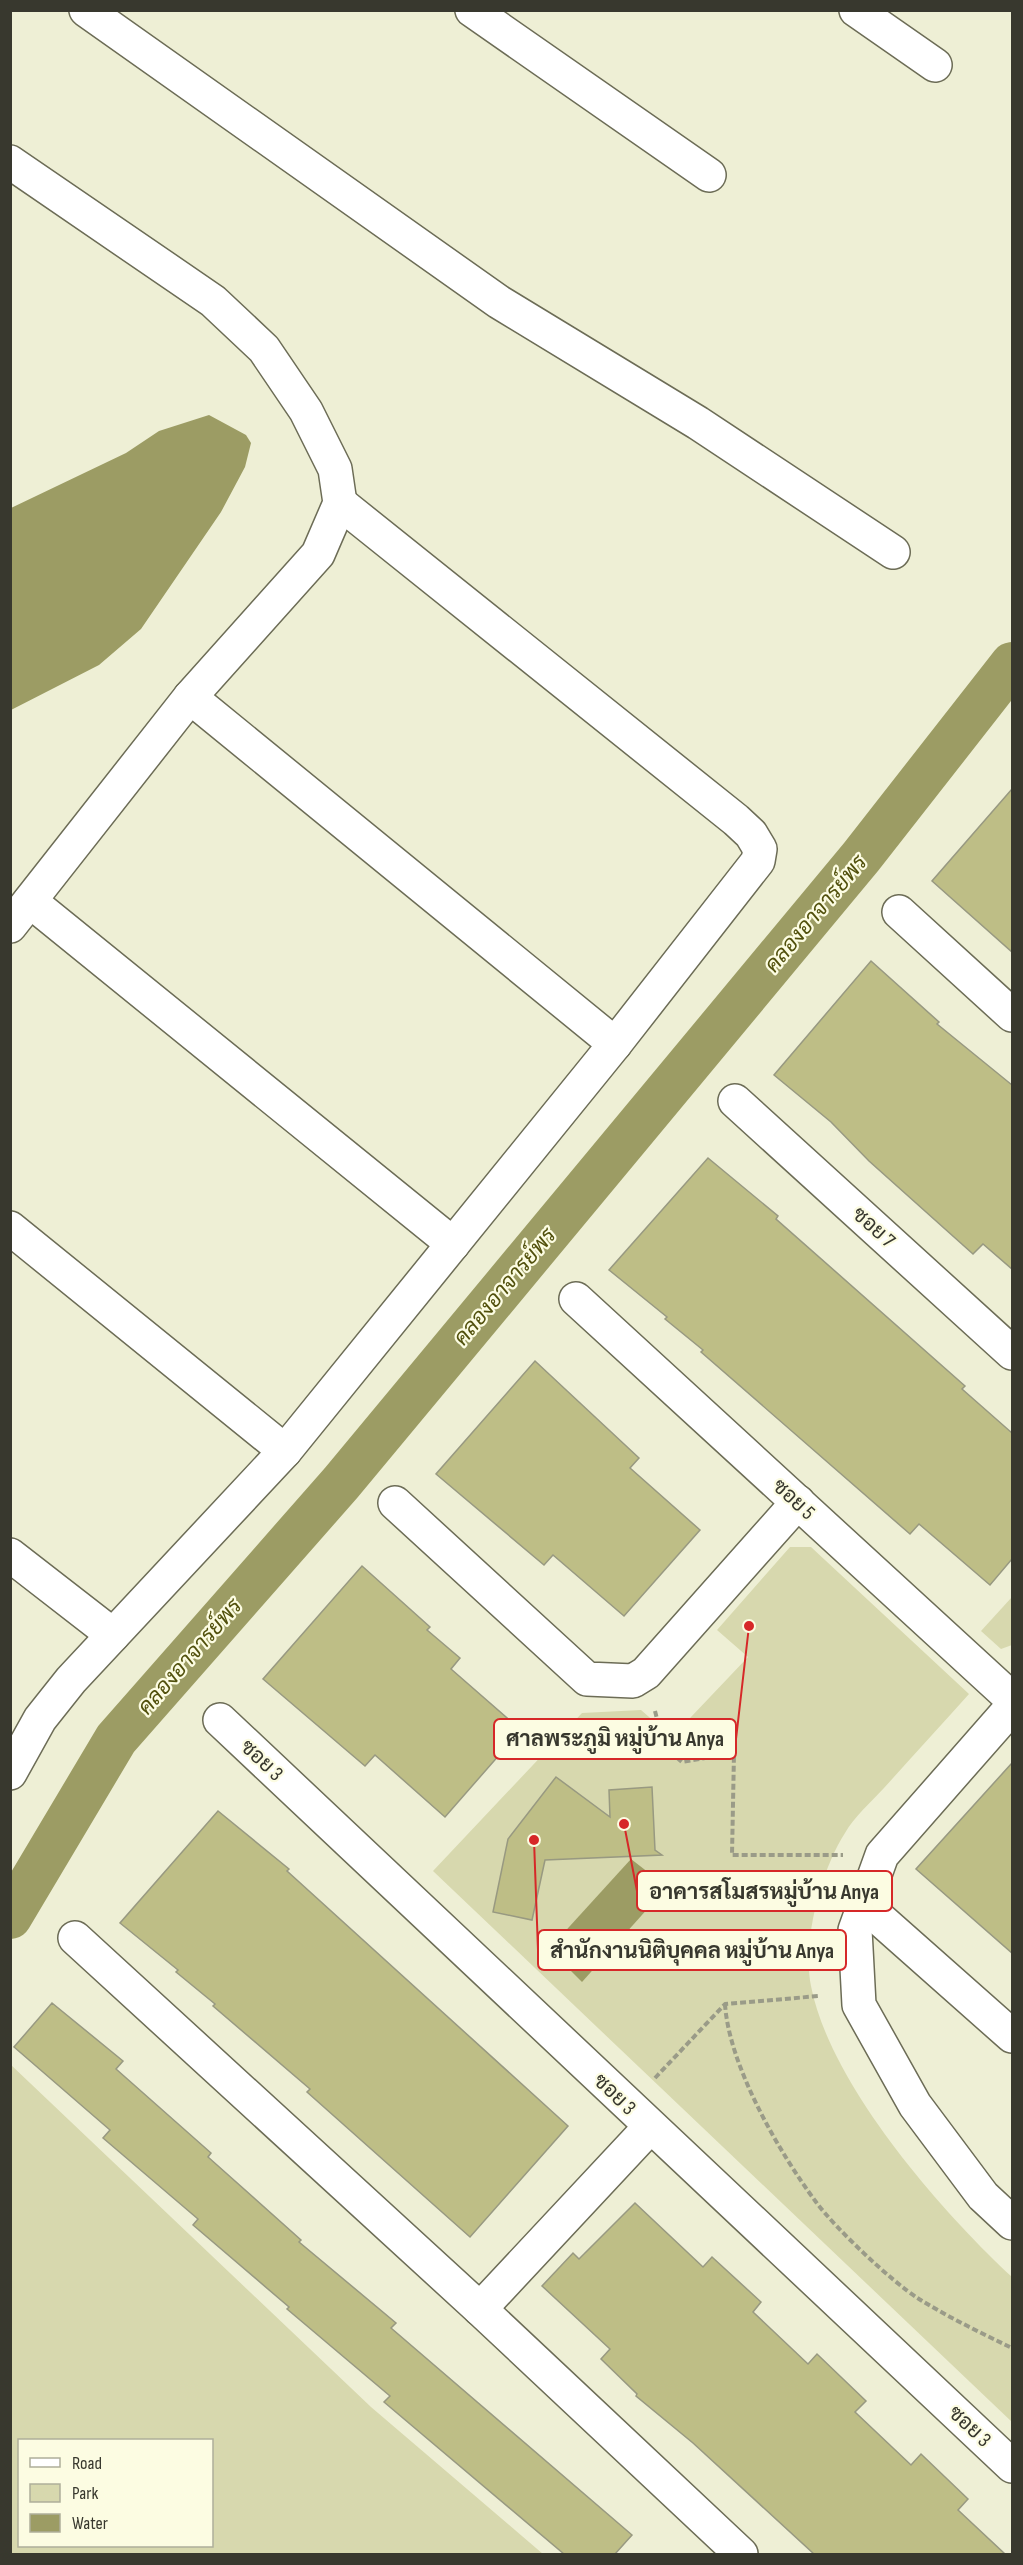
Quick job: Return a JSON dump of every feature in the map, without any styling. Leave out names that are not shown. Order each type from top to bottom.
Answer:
[{"type":"street","points":[[86,10],[499,302],[698,423],[893,552]]},
{"type":"street","points":[[472,10],[709,175]]},
{"type":"street","points":[[856,10],[935,65]]},
{"type":"street","points":[[10,162],[213,301],[264,349],[306,411],[335,469],[340,502],[318,554],[190,697],[10,926]]},
{"type":"street","points":[[10,1773],[40,1719],[71,1680],[285,1451],[753,872],[760,849],[751,834],[736,820],[340,502]]},
{"type":"street","points":[[190,697],[615,1044]]},
{"type":"street","points":[[30,901],[453,1244]]},
{"type":"street","points":[[899,912],[1012,1015]]},
{"type":"street","name":"ซอย 7","points":[[735,1101],[1012,1353]]},
{"type":"street","points":[[10,1228],[285,1451]]},
{"type":"street","name":"ซอย 5","points":[[576,1299],[1012,1699]]},
{"type":"street","points":[[395,1503],[587,1679],[633,1681],[646,1673],[798,1502]]},
{"type":"street","points":[[10,1555],[113,1635]]},
{"type":"street","points":[[1012,1707],[882,1855],[855,1930],[859,2005],[915,2105],[983,2196],[1012,2223]]},
{"type":"street","name":"ซอย 3","points":[[220,1720],[1012,2466]]},
{"type":"street","points":[[863,1904],[1012,2036]]},
{"type":"street","points":[[75,1938],[480,2309],[741,2554]]},
{"type":"street","points":[[480,2309],[639,2117]]},
{"type":"path","points":[[646,1673],[664,1747],[682,1762],[734,1753],[732,1855],[882,1855]]},
{"type":"path","points":[[639,2117],[725,2004],[814,1996],[859,1997]]},
{"type":"path","points":[[725,2004],[726,2024],[745,2080],[773,2132],[817,2203],[866,2254],[917,2298],[1012,2348]]},
{"type":"green space","points":[[790,1547],[811,1547],[969,1694],[858,1815],[836,1848],[821,1886],[811,1928],[809,1968],[811,1986],[822,2024],[840,2063],[864,2103],[891,2143],[921,2181],[952,2217],[1012,2277],[1012,2422],[433,1871],[582,1713],[641,1710],[672,1737],[748,1657],[717,1630]]},
{"type":"green space","points":[[1012,1597],[1012,1645],[1001,1649],[981,1631]]},
{"type":"green space","points":[[10,2064],[371,2407],[543,2554],[11,2554]]},
{"type":"water","points":[[209,415],[246,435],[251,443],[245,467],[221,512],[141,629],[99,665],[11,710],[11,508],[126,453],[159,431]]},
{"type":"water","points":[[631,1859],[667,1887],[582,1982],[549,1949]]},
{"type":"building","points":[[1012,789],[1012,952],[932,881]]},
{"type":"building","points":[[871,961],[939,1022],[937,1024],[1012,1085],[1012,1269],[983,1244],[973,1254],[869,1161],[831,1122],[774,1075]]},
{"type":"building","points":[[708,1158],[778,1216],[776,1219],[965,1386],[962,1389],[1012,1433],[1012,1559],[990,1585],[919,1524],[910,1534],[701,1352],[703,1350],[665,1319],[667,1317],[609,1270]]},
{"type":"building","points":[[535,1361],[639,1458],[630,1468],[700,1530],[624,1616],[553,1555],[544,1565],[436,1474]]},
{"type":"building","points":[[362,1566],[430,1627],[427,1630],[460,1658],[451,1669],[521,1730],[445,1817],[375,1755],[365,1766],[263,1679]]},
{"type":"building","points":[[1012,1763],[1012,1953],[916,1869]]},
{"type":"building","points":[[556,1777],[610,1817],[609,1790],[652,1787],[655,1850],[662,1855],[545,1860],[532,1920],[493,1912],[508,1839]]},
{"type":"building","points":[[218,1811],[289,1869],[287,1871],[568,2126],[470,2237],[307,2092],[310,2089],[213,2006],[215,2004],[176,1972],[178,1970],[120,1923]]},
{"type":"building","points":[[52,2003],[123,2061],[116,2069],[211,2153],[208,2157],[301,2240],[299,2242],[396,2323],[391,2328],[632,2535],[615,2554],[564,2554],[384,2402],[390,2396],[287,2309],[289,2307],[193,2225],[198,2219],[103,2138],[110,2130],[14,2047]]},
{"type":"building","points":[[635,2203],[703,2267],[712,2257],[761,2302],[753,2312],[808,2364],[817,2354],[866,2401],[855,2412],[911,2465],[921,2454],[968,2499],[958,2510],[1005,2554],[814,2554],[693,2443],[636,2396],[637,2394],[601,2359],[610,2349],[542,2286],[573,2253],[579,2259]]},
{"type":"waterway","name":"คลองอาจารย์พร","points":[[10,1917],[116,1739],[341,1483],[861,857],[1012,664]]},
{"type":"place","name":"ศาลพระภูมิ หมู่บ้าน Anya","points":[[749,1626]]},
{"type":"place","name":"อาคารสโมสรหมู่บ้าน Anya","points":[[624,1824]]},
{"type":"place","name":"สำนักงานนิติบุคคล หมู่บ้าน Anya","points":[[534,1840]]}]
